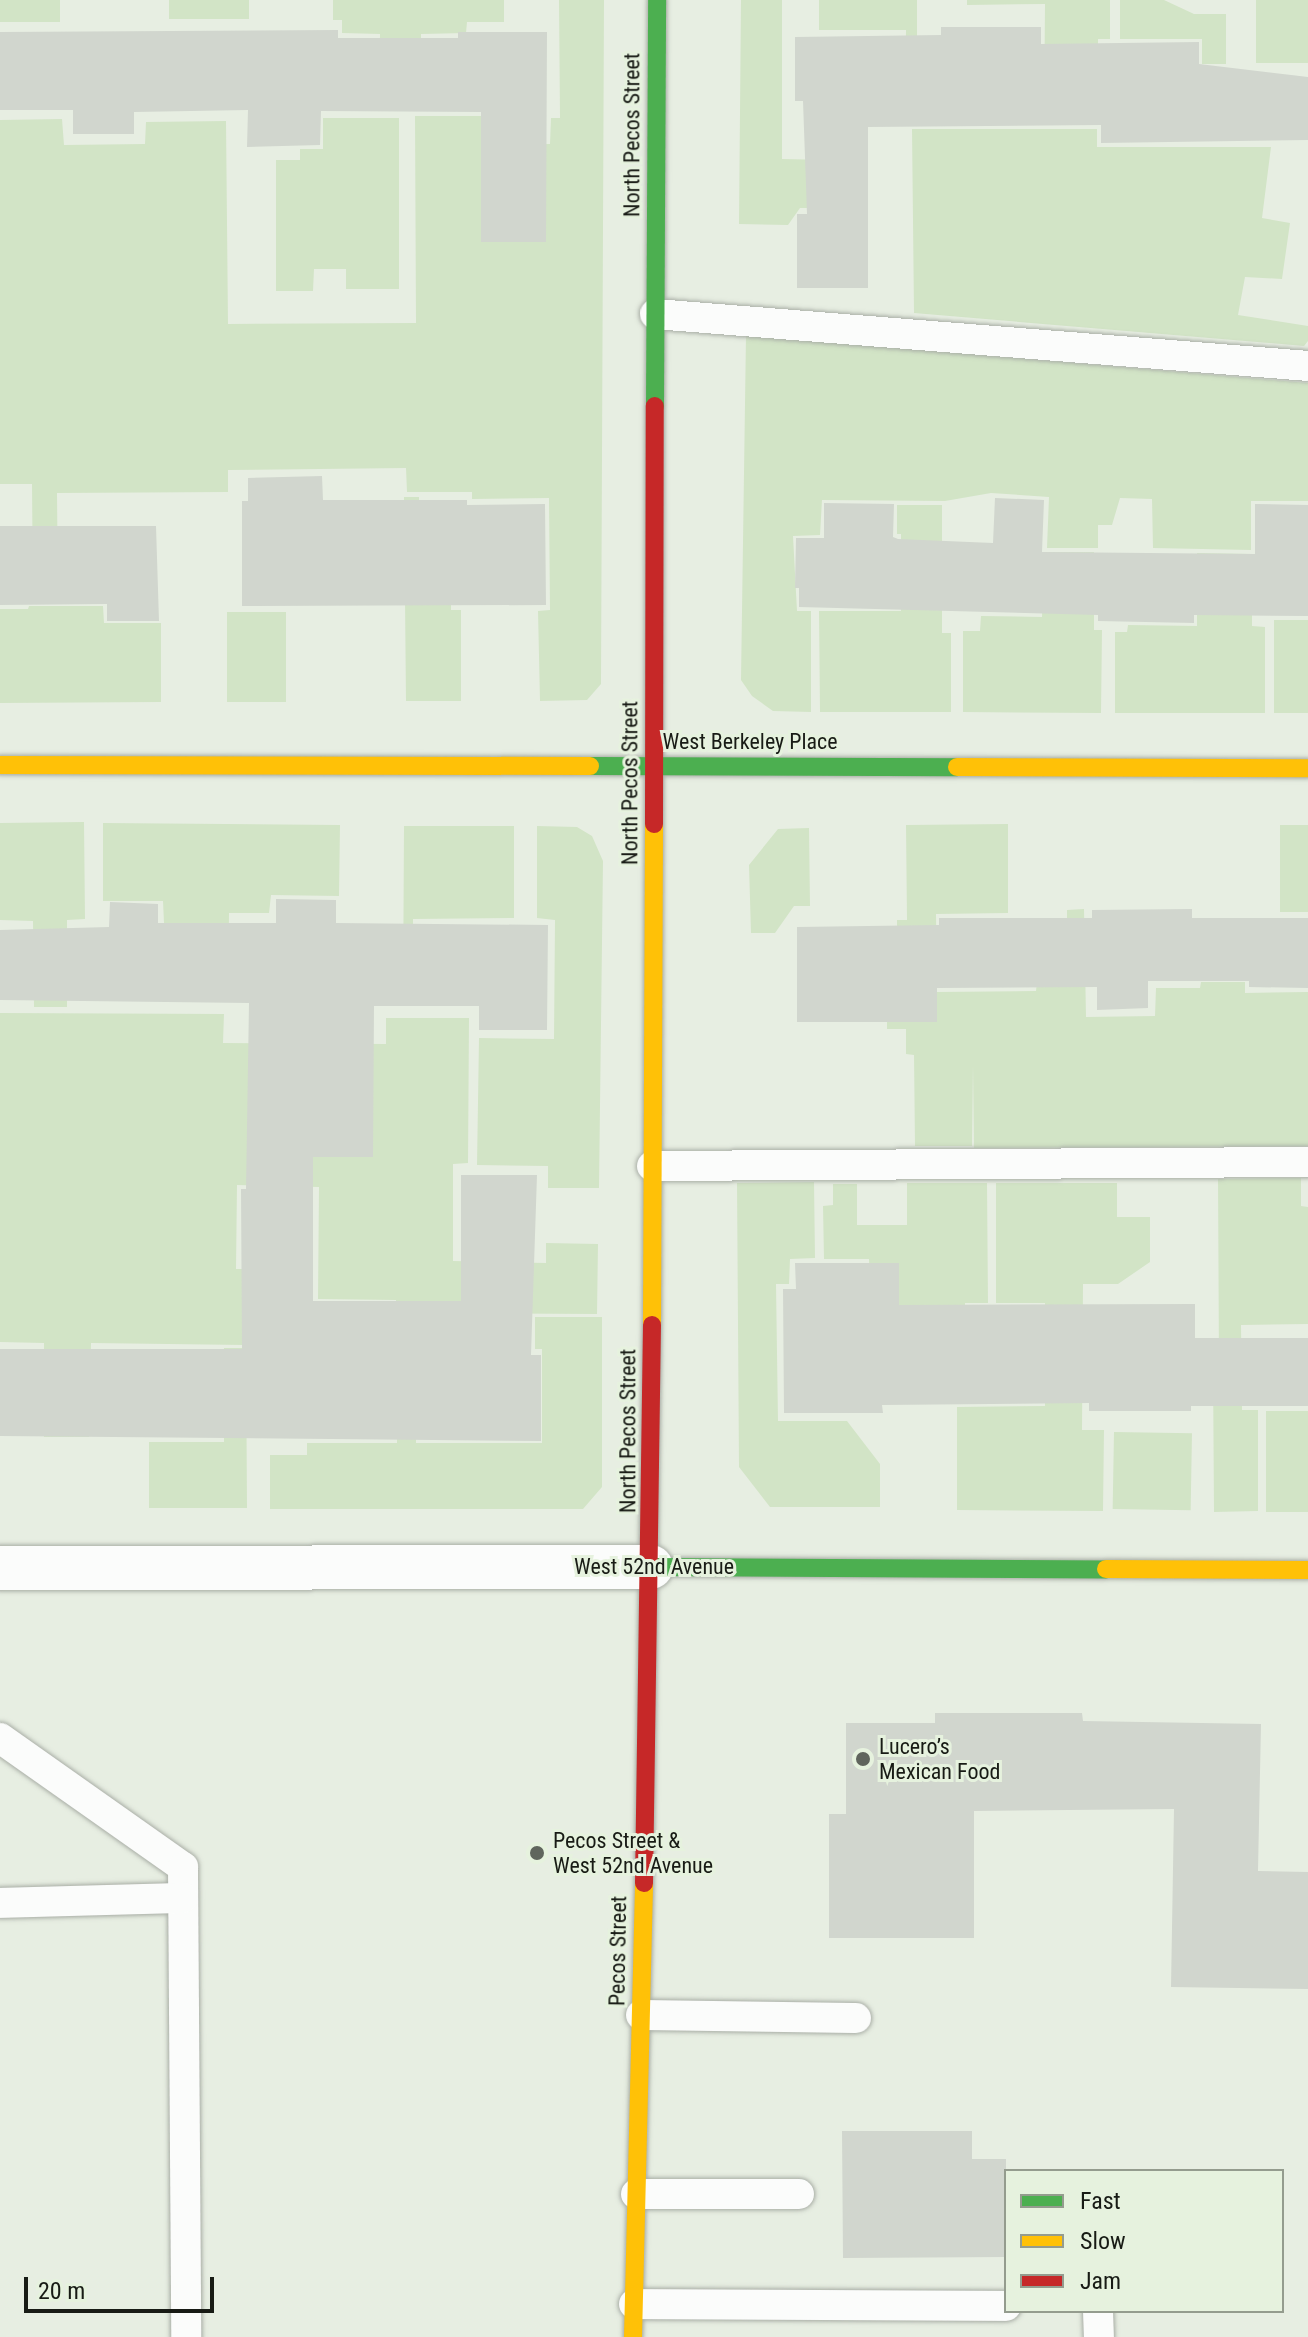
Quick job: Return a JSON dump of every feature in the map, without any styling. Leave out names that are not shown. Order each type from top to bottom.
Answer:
[{"type":"main road","name":"North Pecos Street","points":[[651,1567],[657,0]]},
{"type":"main road","name":"West Berkeley Place","points":[[0,765],[1308,768]]},
{"type":"main road","name":"West 52nd Avenue","points":[[651,1567],[1308,1570]]},
{"type":"main road","name":"Pecos Street","points":[[633,2337],[651,1567]]},
{"type":"street","name":"West 52nd Avenue","points":[[0,1568],[651,1567]]},
{"type":"lane","points":[[655,314],[1308,366]]},
{"type":"lane","points":[[652,1166],[1308,1162]]},
{"type":"lane","points":[[0,1738],[183,1867],[186,2337]]},
{"type":"lane","points":[[0,1903],[183,1898]]},
{"type":"lane","points":[[641,2015],[856,2018]]},
{"type":"lane","points":[[636,2194],[799,2194]]},
{"type":"lane","points":[[634,2304],[1004,2306]]},
{"type":"lane","points":[[1098,2313],[1099,2337]]},
{"type":"green space","points":[[0,0],[60,0],[60,22],[0,22]]},
{"type":"green space","points":[[169,0],[249,0],[249,19],[169,19]]},
{"type":"green space","points":[[333,0],[504,0],[504,22],[467,22],[466,33],[421,34],[421,110],[379,110],[380,34],[342,33],[342,20],[333,20]]},
{"type":"green space","points":[[559,0],[604,0],[601,684],[587,700],[540,701],[538,611],[550,610],[549,498],[472,499],[472,492],[407,492],[406,468],[228,470],[228,492],[57,493],[58,598],[33,598],[32,484],[0,484],[0,120],[62,119],[64,145],[145,144],[146,122],[226,121],[228,324],[416,323],[415,116],[483,116],[483,145],[550,144],[551,118],[560,118]]},
{"type":"green space","points":[[741,0],[782,0],[782,159],[829,160],[829,208],[800,208],[788,225],[739,224]]},
{"type":"green space","points":[[819,0],[917,0],[917,121],[905,121],[906,30],[819,30]]},
{"type":"green space","points":[[967,0],[1110,0],[1110,39],[1098,39],[1098,125],[1044,125],[1045,4],[967,5]]},
{"type":"green space","points":[[1120,0],[1164,0],[1194,14],[1226,14],[1226,64],[1202,64],[1202,39],[1120,39]]},
{"type":"green space","points":[[1256,0],[1308,0],[1308,63],[1256,63]]},
{"type":"green space","points":[[323,118],[399,118],[399,289],[346,289],[346,269],[314,269],[313,291],[276,291],[276,160],[300,160],[300,149],[323,149]]},
{"type":"green space","points":[[912,129],[1097,129],[1097,147],[1271,147],[1262,218],[1290,223],[1282,279],[1245,277],[1238,315],[1308,326],[1308,341],[1304,346],[914,313]]},
{"type":"green space","points":[[746,335],[1308,383],[1308,501],[1251,501],[1251,550],[1153,548],[1152,499],[1120,498],[1112,525],[1098,525],[1098,548],[1047,548],[1049,497],[991,493],[945,501],[822,500],[820,535],[793,536],[797,611],[811,611],[811,712],[773,711],[752,696],[741,680]]},
{"type":"green space","points":[[404,497],[419,497],[420,604],[451,605],[451,610],[461,610],[461,701],[406,701]]},
{"type":"green space","points":[[897,505],[942,505],[942,633],[951,633],[951,712],[820,712],[819,611],[901,611],[901,534],[897,534]]},
{"type":"green space","points":[[1044,552],[1094,552],[1094,630],[1102,630],[1101,713],[963,712],[963,631],[980,631],[981,616],[1042,617]]},
{"type":"green space","points":[[1197,553],[1252,554],[1252,626],[1265,627],[1265,713],[1115,713],[1115,632],[1127,632],[1128,625],[1197,626]]},
{"type":"green space","points":[[29,606],[103,606],[104,623],[161,623],[161,702],[0,703],[0,609],[28,609]]},
{"type":"green space","points":[[227,612],[286,612],[286,702],[227,702]]},
{"type":"green space","points":[[1274,620],[1308,620],[1308,713],[1274,713]]},
{"type":"green space","points":[[84,822],[85,919],[67,920],[67,1007],[34,1007],[33,921],[0,920],[0,823]]},
{"type":"green space","points":[[103,823],[340,825],[339,896],[271,895],[269,913],[229,913],[228,1002],[203,1002],[204,923],[164,923],[163,901],[103,901]]},
{"type":"green space","points":[[1008,824],[1008,913],[936,914],[937,992],[1036,991],[1037,981],[1067,981],[1067,910],[1084,909],[1086,1017],[1155,1016],[1156,988],[1200,988],[1201,982],[1245,982],[1245,993],[1308,992],[1308,1146],[974,1148],[973,1065],[972,1146],[915,1146],[914,1055],[906,1054],[906,1029],[887,1029],[887,1000],[897,998],[897,920],[907,920],[906,825]]},
{"type":"green space","points":[[1280,825],[1308,825],[1308,912],[1280,912]]},
{"type":"green space","points":[[404,826],[514,826],[514,918],[413,919],[413,1004],[403,1004]]},
{"type":"green space","points":[[537,826],[577,827],[592,836],[603,861],[599,1188],[548,1188],[548,1166],[477,1165],[479,1038],[554,1039],[555,920],[537,918]]},
{"type":"green space","points":[[809,828],[810,906],[794,906],[775,933],[751,933],[749,865],[778,829]]},
{"type":"green space","points":[[0,1013],[224,1014],[223,1043],[386,1044],[386,1018],[469,1018],[468,1163],[453,1164],[453,1261],[546,1263],[546,1243],[598,1244],[597,1314],[452,1313],[396,1347],[396,1300],[318,1299],[319,1187],[237,1185],[236,1269],[246,1269],[245,1345],[91,1343],[89,1437],[44,1437],[44,1343],[0,1342]]},
{"type":"green space","points":[[1301,1178],[1301,1206],[1308,1207],[1308,1324],[1241,1325],[1242,1410],[1258,1410],[1258,1511],[1214,1512],[1213,1366],[1219,1365],[1218,1179]]},
{"type":"green space","points":[[814,1182],[815,1258],[790,1259],[789,1284],[776,1284],[778,1421],[847,1421],[880,1464],[880,1507],[770,1507],[739,1467],[737,1183]]},
{"type":"green space","points":[[907,1183],[987,1183],[988,1303],[965,1303],[965,1335],[936,1335],[870,1290],[869,1259],[824,1259],[823,1206],[833,1205],[833,1184],[857,1184],[857,1225],[907,1225]]},
{"type":"green space","points":[[996,1183],[1117,1183],[1117,1217],[1150,1217],[1150,1262],[1118,1284],[1083,1284],[1082,1430],[1104,1430],[1103,1511],[957,1510],[957,1407],[1045,1406],[1045,1303],[996,1303]]},
{"type":"green space","points":[[535,1317],[602,1317],[602,1487],[583,1509],[270,1509],[270,1455],[307,1455],[307,1443],[397,1443],[398,1352],[416,1352],[416,1443],[542,1443],[542,1349],[535,1349]]},
{"type":"green space","points":[[224,1348],[246,1348],[247,1508],[149,1508],[149,1442],[224,1442]]},
{"type":"green space","points":[[1266,1411],[1308,1411],[1308,1512],[1266,1512]]},
{"type":"green space","points":[[1114,1432],[1192,1433],[1191,1510],[1113,1509]]},
{"type":"building","points":[[941,27],[1041,27],[1041,44],[1199,42],[1199,64],[1308,77],[1308,140],[1101,143],[1101,125],[868,127],[868,288],[797,288],[797,214],[807,214],[803,101],[795,101],[795,37],[941,35]]},
{"type":"building","points":[[338,30],[338,38],[458,38],[458,32],[547,32],[546,242],[481,242],[481,112],[321,111],[320,145],[247,147],[248,110],[134,112],[134,134],[73,134],[73,110],[0,110],[0,32]]},
{"type":"building","points":[[322,476],[323,500],[467,500],[467,505],[545,504],[546,605],[242,606],[242,501],[248,501],[248,478]]},
{"type":"building","points":[[995,498],[1044,500],[1042,552],[1255,554],[1255,504],[1308,505],[1308,616],[1194,615],[1194,623],[1098,621],[1098,615],[799,607],[799,588],[795,588],[796,538],[824,538],[824,503],[894,504],[893,537],[898,539],[993,543]]},
{"type":"building","points":[[0,526],[156,526],[159,621],[107,621],[107,604],[0,605]]},
{"type":"building","points":[[276,899],[336,900],[336,923],[548,925],[547,1030],[479,1030],[479,1006],[374,1006],[373,1157],[313,1157],[313,1301],[461,1301],[461,1175],[537,1175],[531,1355],[541,1355],[541,1441],[0,1436],[0,1349],[242,1349],[241,1189],[246,1189],[249,1003],[0,1000],[0,930],[109,927],[110,902],[158,904],[158,923],[276,923]]},
{"type":"building","points":[[1192,909],[1192,918],[1308,918],[1308,988],[1249,987],[1249,981],[1148,981],[1148,1008],[1097,1010],[1097,987],[937,988],[937,1022],[797,1022],[797,927],[939,925],[939,918],[1092,918],[1092,910]]},
{"type":"building","points":[[795,1263],[899,1263],[899,1305],[1195,1304],[1195,1338],[1308,1338],[1308,1406],[1191,1406],[1191,1411],[1089,1411],[1089,1403],[882,1405],[883,1413],[784,1413],[783,1289],[796,1289]]},
{"type":"building","points":[[935,1713],[1082,1713],[1083,1721],[1261,1724],[1258,1871],[1308,1872],[1308,1989],[1171,1987],[1174,1809],[974,1811],[974,1938],[829,1938],[829,1814],[846,1814],[846,1723],[935,1723]]},
{"type":"building","points":[[842,2131],[972,2131],[972,2159],[1006,2159],[1004,2257],[843,2258]]},
{"type":"traffic: fast","points":[[655,406],[657,0]]},
{"type":"traffic: fast","points":[[590,766],[957,767]]},
{"type":"traffic: fast","points":[[651,1567],[1106,1569]]},
{"type":"traffic: slow","points":[[0,765],[590,766]]},
{"type":"traffic: slow","points":[[957,767],[1308,768]]},
{"type":"traffic: slow","points":[[652,1325],[654,824]]},
{"type":"traffic: slow","points":[[1106,1569],[1308,1570]]},
{"type":"traffic: slow","points":[[633,2337],[644,1883]]},
{"type":"traffic: jam","points":[[654,824],[655,406]]},
{"type":"traffic: jam","points":[[644,1883],[652,1325]]},
{"type":"place","name":"Lucero’s Mexican Food","points":[[863,1759]]},
{"type":"place","name":"Pecos Street & West 52nd Avenue","points":[[537,1853]]}]
